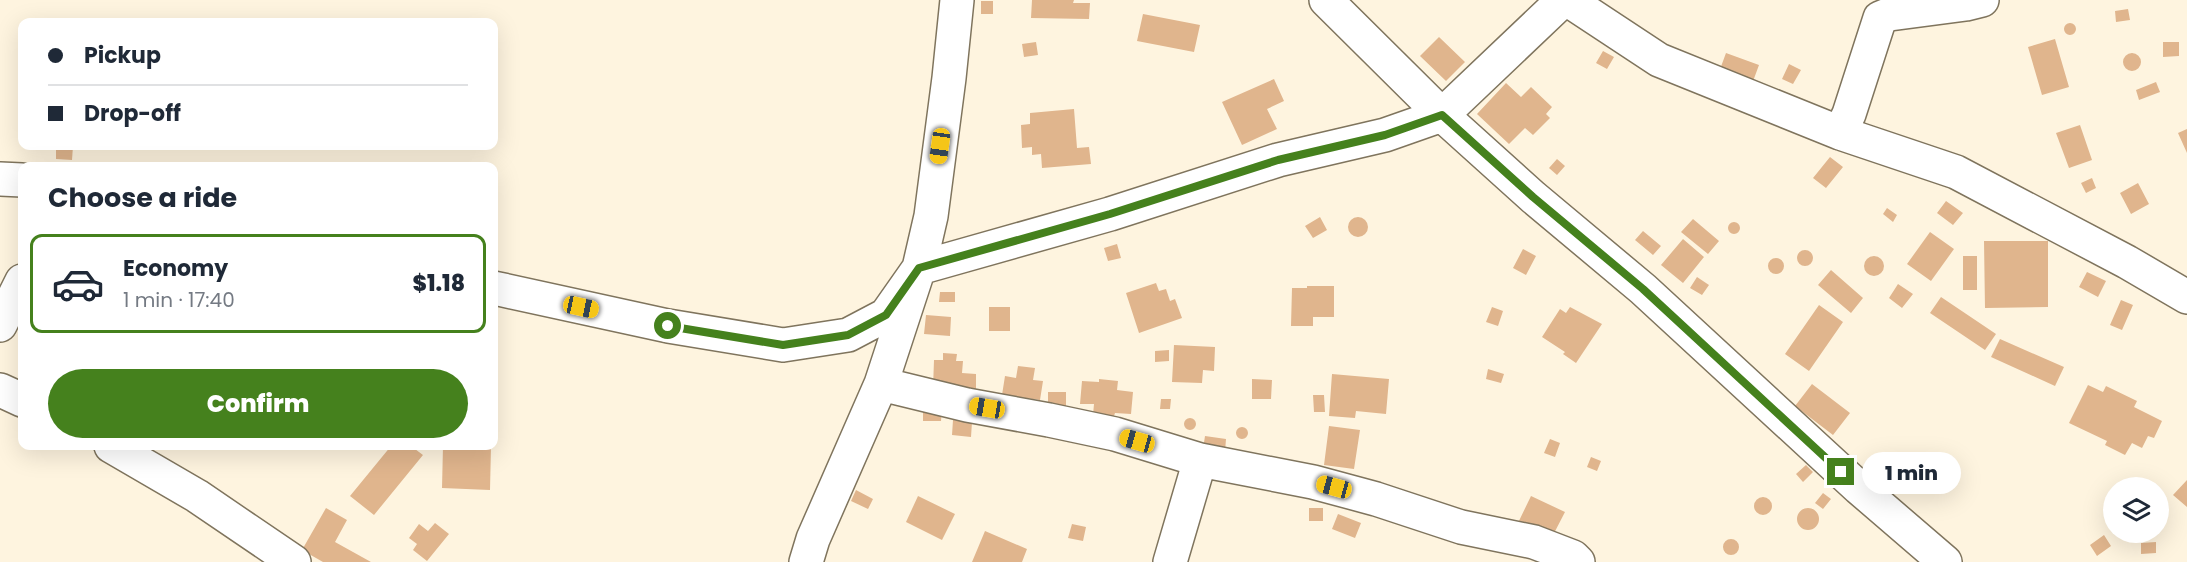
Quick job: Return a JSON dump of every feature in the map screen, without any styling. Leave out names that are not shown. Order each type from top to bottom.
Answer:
[{"type":"street","points":[[806,562],[813,539],[881,384],[919,268],[931,216],[957,0]]},
{"type":"street","points":[[1326,0],[1442,115],[1533,197],[1643,289],[1858,488],[1945,562]]},
{"type":"street","points":[[498,289],[668,326],[783,345],[848,335],[886,315],[919,268],[1110,214],[1278,160],[1385,135],[1442,115],[1563,0]]},
{"type":"street","points":[[1568,0],[1659,60],[1840,133],[1956,172],[2127,262],[2187,297]]},
{"type":"street","points":[[1840,133],[1849,114],[1880,18],[1890,14],[1982,0]]},
{"type":"street","points":[[0,179],[18,180]]},
{"type":"street","points":[[0,325],[18,289]]},
{"type":"street","points":[[881,384],[967,405],[1115,434],[1200,460],[1313,482],[1376,499],[1461,527],[1534,542],[1573,557],[1578,562]]},
{"type":"street","points":[[0,390],[18,398]]},
{"type":"street","points":[[118,450],[197,496],[294,562]]},
{"type":"street","points":[[1170,562],[1200,460]]},
{"type":"building","points":[[1032,0],[1074,0],[1073,3],[1090,3],[1089,19],[1031,18]]},
{"type":"building","points":[[981,1],[993,1],[993,14],[981,14]]},
{"type":"building","points":[[2128,9],[2130,20],[2116,22],[2115,11]]},
{"type":"building","points":[[1143,14],[1200,25],[1194,52],[1137,41]]},
{"type":"building","points":[[2070,23],[2076,29],[2070,35],[2064,29]]},
{"type":"building","points":[[1439,37],[1465,62],[1446,81],[1420,56]]},
{"type":"building","points":[[2055,39],[2069,87],[2042,95],[2028,47]]},
{"type":"building","points":[[1036,42],[1038,55],[1024,57],[1022,44]]},
{"type":"building","points":[[2163,42],[2179,42],[2179,56],[2163,57]]},
{"type":"building","points":[[1603,51],[1614,57],[1607,69],[1596,63]]},
{"type":"building","points":[[1726,53],[1759,65],[1752,84],[1719,72]]},
{"type":"building","points":[[2132,53],[2138,56],[2141,62],[2138,68],[2132,71],[2126,68],[2123,62],[2126,56]]},
{"type":"building","points":[[1789,64],[1801,70],[1793,84],[1782,79]]},
{"type":"building","points":[[1274,79],[1284,101],[1267,109],[1277,129],[1242,145],[1222,102]]},
{"type":"building","points":[[2156,82],[2160,92],[2139,100],[2136,90]]},
{"type":"building","points":[[1506,83],[1521,97],[1531,87],[1552,107],[1546,114],[1550,118],[1533,135],[1525,128],[1509,144],[1477,114]]},
{"type":"building","points":[[1074,109],[1077,148],[1089,147],[1091,164],[1042,168],[1041,154],[1032,155],[1032,147],[1022,148],[1021,125],[1030,124],[1030,113]]},
{"type":"building","points":[[2080,125],[2092,160],[2069,168],[2056,133]]},
{"type":"building","points":[[2187,129],[2187,153],[2178,133]]},
{"type":"building","points":[[56,150],[73,150],[72,160],[56,159]]},
{"type":"building","points":[[1830,157],[1843,167],[1826,188],[1813,178]]},
{"type":"building","points":[[1557,159],[1565,166],[1557,175],[1549,168]]},
{"type":"building","points":[[2092,178],[2096,188],[2086,193],[2081,183]]},
{"type":"building","points":[[2138,183],[2149,204],[2131,214],[2120,193]]},
{"type":"building","points":[[1946,201],[1963,213],[1953,225],[1937,213]]},
{"type":"building","points":[[1887,208],[1897,215],[1893,222],[1883,214]]},
{"type":"building","points":[[1320,217],[1327,230],[1313,238],[1305,226]]},
{"type":"building","points":[[1358,217],[1365,220],[1368,227],[1365,234],[1358,237],[1351,234],[1348,227],[1351,220]]},
{"type":"building","points":[[1693,219],[1719,241],[1708,254],[1681,232]]},
{"type":"building","points":[[1736,222],[1740,228],[1736,234],[1732,234],[1728,226]]},
{"type":"building","points":[[1643,231],[1661,246],[1653,255],[1635,240]]},
{"type":"building","points":[[1930,232],[1954,249],[1931,281],[1907,264]]},
{"type":"building","points":[[1683,239],[1704,257],[1683,283],[1661,265]]},
{"type":"building","points":[[1984,241],[2048,241],[2048,307],[1985,308]]},
{"type":"building","points":[[1117,244],[1121,258],[1108,261],[1104,248]]},
{"type":"building","points":[[1523,249],[1536,256],[1526,275],[1513,268]]},
{"type":"building","points":[[1802,250],[1808,250],[1813,258],[1811,264],[1802,266],[1797,261],[1797,255]]},
{"type":"building","points":[[1874,256],[1881,259],[1884,266],[1881,273],[1874,276],[1867,273],[1864,266],[1867,259]]},
{"type":"building","points":[[1963,256],[1977,256],[1977,290],[1963,290]]},
{"type":"building","points":[[1776,258],[1784,266],[1776,274],[1768,266]]},
{"type":"building","points":[[1831,270],[1863,298],[1851,313],[1818,285]]},
{"type":"building","points":[[2087,272],[2106,281],[2098,297],[2079,287]]},
{"type":"building","points":[[1697,277],[1709,285],[1702,295],[1690,288]]},
{"type":"building","points":[[1156,283],[1159,291],[1166,289],[1170,301],[1175,299],[1182,318],[1139,333],[1126,293]]},
{"type":"building","points":[[1898,284],[1913,294],[1902,308],[1889,298]]},
{"type":"building","points":[[1307,286],[1334,286],[1334,317],[1313,317],[1313,326],[1291,326],[1292,288],[1307,288]]},
{"type":"building","points":[[940,292],[955,292],[955,302],[939,302]]},
{"type":"building","points":[[1941,297],[1996,334],[1985,350],[1930,313]]},
{"type":"building","points":[[2121,300],[2133,305],[2122,330],[2110,325]]},
{"type":"building","points":[[1819,305],[1843,322],[1809,371],[1785,354]]},
{"type":"building","points":[[989,307],[1010,307],[1010,331],[989,331]]},
{"type":"building","points":[[1492,307],[1503,311],[1498,326],[1486,322]]},
{"type":"building","points":[[1570,307],[1602,324],[1576,363],[1563,354],[1565,352],[1542,337],[1560,309],[1566,313]]},
{"type":"building","points":[[926,315],[951,317],[950,336],[924,334]]},
{"type":"building","points":[[2000,339],[2064,367],[2055,386],[1991,357]]},
{"type":"building","points":[[1174,345],[1215,347],[1214,371],[1203,370],[1202,383],[1172,382]]},
{"type":"building","points":[[1169,350],[1169,361],[1155,362],[1155,351]]},
{"type":"building","points":[[943,353],[957,354],[956,361],[963,361],[962,373],[976,374],[976,389],[933,388],[934,360],[943,360]]},
{"type":"building","points":[[1018,366],[1035,368],[1033,380],[1043,381],[1040,400],[1002,395],[1005,376],[1016,378]]},
{"type":"building","points":[[1488,369],[1504,374],[1501,383],[1486,379]]},
{"type":"building","points":[[1332,374],[1389,379],[1386,414],[1356,411],[1355,418],[1329,416]]},
{"type":"building","points":[[1099,379],[1118,381],[1117,390],[1133,392],[1131,414],[1093,415],[1094,404],[1080,404],[1082,381],[1099,382]]},
{"type":"building","points":[[1252,379],[1272,380],[1271,399],[1252,399]]},
{"type":"building","points":[[1812,384],[1850,413],[1833,435],[1795,406]]},
{"type":"building","points":[[2088,385],[2103,392],[2106,386],[2137,401],[2134,407],[2162,421],[2154,438],[2148,436],[2142,448],[2132,443],[2125,455],[2105,445],[2107,441],[2069,423]]},
{"type":"building","points":[[1048,392],[1066,392],[1066,409],[1048,409]]},
{"type":"building","points":[[1313,395],[1324,395],[1325,412],[1314,412]]},
{"type":"building","points":[[1161,399],[1171,399],[1170,409],[1160,409]]},
{"type":"building","points":[[923,409],[942,409],[941,421],[923,421]]},
{"type":"building","points":[[1192,418],[1196,424],[1192,430],[1188,430],[1184,422]]},
{"type":"building","points":[[953,420],[972,422],[971,437],[952,435]]},
{"type":"building","points":[[1329,426],[1360,430],[1354,469],[1324,465]]},
{"type":"building","points":[[1244,427],[1247,428],[1247,438],[1240,439],[1237,438],[1236,431],[1237,428]]},
{"type":"building","points":[[1205,436],[1226,439],[1225,452],[1203,449]]},
{"type":"building","points":[[1550,439],[1560,443],[1555,457],[1544,453]]},
{"type":"building","points":[[388,450],[416,450],[423,455],[374,515],[350,496]]},
{"type":"building","points":[[443,450],[491,450],[490,490],[442,488]]},
{"type":"building","points":[[1591,457],[1601,461],[1597,471],[1587,467]]},
{"type":"building","points":[[1806,465],[1813,472],[1803,482],[1796,474]]},
{"type":"building","points":[[2187,480],[2187,507],[2173,495]]},
{"type":"building","points":[[856,490],[873,499],[868,509],[851,501]]},
{"type":"building","points":[[1823,493],[1831,499],[1823,509],[1815,503]]},
{"type":"building","points":[[918,496],[955,514],[942,540],[906,522]]},
{"type":"building","points":[[1531,496],[1565,512],[1550,541],[1517,525]]},
{"type":"building","points":[[1763,497],[1769,500],[1772,506],[1769,512],[1763,515],[1757,512],[1754,506],[1757,500]]},
{"type":"building","points":[[326,508],[347,520],[335,542],[371,562],[323,562],[302,550]]},
{"type":"building","points":[[1309,508],[1323,508],[1323,521],[1309,521]]},
{"type":"building","points":[[1808,508],[1816,511],[1819,519],[1816,527],[1808,530],[1800,527],[1797,519],[1800,511]]},
{"type":"building","points":[[1338,514],[1361,523],[1355,538],[1332,529]]},
{"type":"building","points":[[435,523],[449,534],[427,561],[413,550],[417,544],[409,538],[419,524],[428,531]]},
{"type":"building","points":[[1072,524],[1086,527],[1083,541],[1068,538]]},
{"type":"building","points":[[985,531],[1027,549],[1022,562],[972,562]]},
{"type":"building","points":[[2103,536],[2103,543],[2109,543],[2111,546],[2097,556],[2090,545]]},
{"type":"building","points":[[1731,539],[1737,541],[1739,547],[1737,553],[1731,555],[1725,553],[1723,547],[1725,541]]},
{"type":"building","points":[[2141,543],[2156,543],[2156,553],[2141,554]]},
{"type":"route","points":[[668,326],[783,345],[848,335],[886,315],[919,268],[1110,214],[1278,160],[1385,135],[1442,115],[1533,197],[1643,289],[1841,472]]}]
